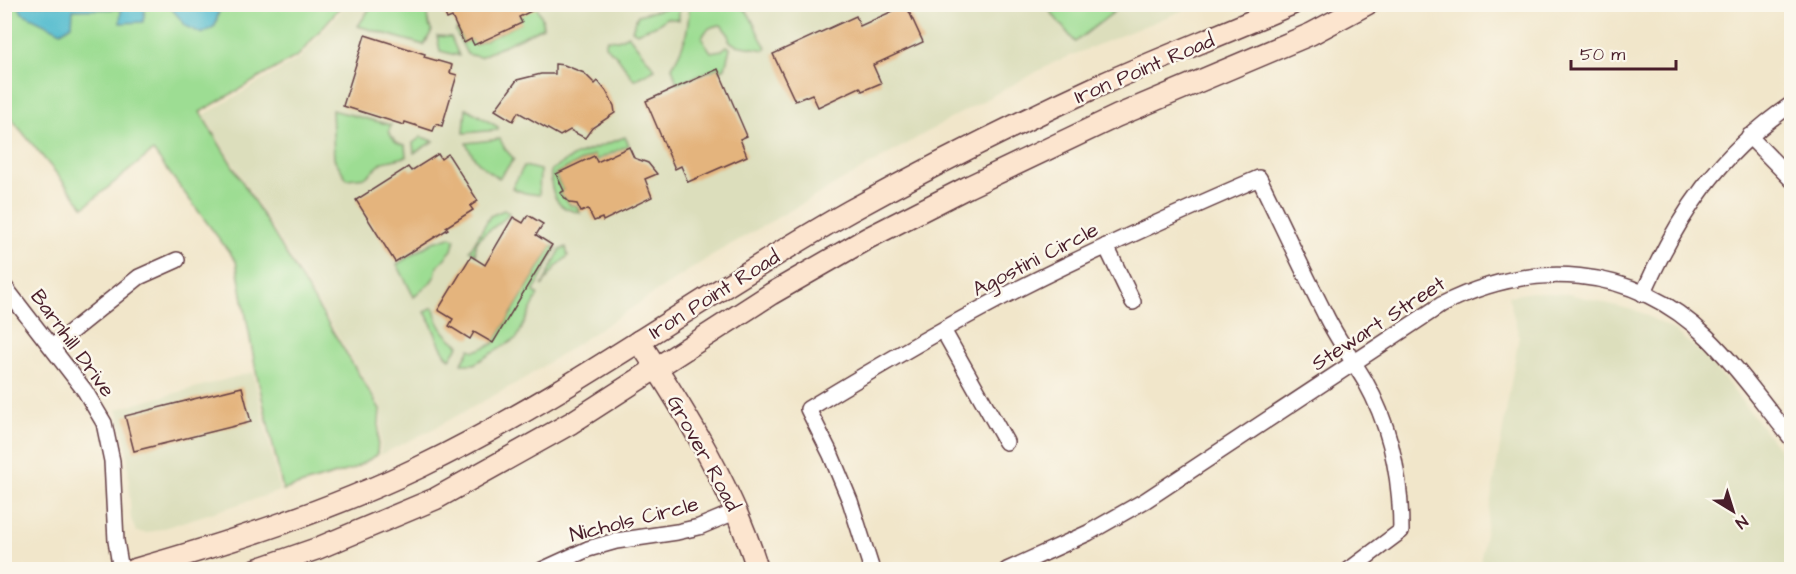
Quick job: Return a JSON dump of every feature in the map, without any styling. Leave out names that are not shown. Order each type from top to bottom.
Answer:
[{"type":"main road","name":"Iron Point Road","points":[[133,570],[288,522],[419,467],[535,405],[754,267],[850,211],[948,159],[1098,86],[1292,4]]},
{"type":"main road","name":"Iron Point Road","points":[[255,570],[315,549],[435,499],[572,423],[771,294],[868,238],[1117,116],[1311,34],[1367,4]]},
{"type":"main road","name":"Grover Road","points":[[639,341],[720,475],[737,511],[758,570]]},
{"type":"street","points":[[1643,294],[1669,238],[1690,204],[1723,162],[1749,136],[1791,104]]},
{"type":"street","points":[[1749,136],[1791,180]]},
{"type":"street","name":"Agostini Circle","points":[[872,570],[850,501],[831,455],[808,409],[943,330],[1106,246],[1259,178],[1325,316],[1353,363]]},
{"type":"street","points":[[1106,246],[1133,302]]},
{"type":"street","points":[[52,347],[139,277],[177,260]]},
{"type":"street","name":"Stewart Street","points":[[1007,570],[1088,533],[1146,500],[1441,305],[1483,286],[1506,279],[1552,274],[1576,276],[1621,285],[1670,308],[1707,337],[1791,439]]},
{"type":"street","name":"Barnhill Drive","points":[[4,286],[85,391],[104,423],[112,461],[116,541],[121,570]]},
{"type":"street","points":[[943,330],[1006,442]]},
{"type":"street","points":[[1349,570],[1401,531],[1398,476],[1392,447],[1378,409],[1353,363]]},
{"type":"street","name":"Nichols Circle","points":[[542,570],[588,549],[616,541],[699,527],[737,511]]},
{"type":"shaded area","points":[[346,5],[1196,5],[1053,63],[957,115],[714,254],[522,380],[380,455],[382,408],[204,115],[300,58]]},
{"type":"shaded area","points":[[1532,292],[1570,294],[1640,312],[1672,329],[1700,352],[1726,381],[1791,464],[1792,566],[1788,569],[1479,569],[1519,336],[1508,296]]},
{"type":"shaded area","points":[[253,372],[280,491],[148,533],[136,532],[131,519],[127,446],[117,409]]},
{"type":"green space","points":[[730,4],[744,9],[766,47],[765,50],[736,45],[729,41],[729,35],[721,25],[711,27],[702,39],[711,52],[722,50],[727,46],[730,48],[725,68],[720,71],[719,67],[677,84],[672,67],[685,37],[689,5]]},
{"type":"green space","points":[[4,5],[342,5],[299,55],[200,112],[380,409],[377,455],[353,469],[283,490],[256,371],[236,261],[153,151],[84,207],[5,111]]},
{"type":"green space","points":[[372,5],[431,5],[427,18],[432,31],[424,45],[358,26]]},
{"type":"green space","points":[[536,5],[543,27],[480,57],[467,54],[456,32],[457,28],[464,43],[471,39],[475,45],[521,23],[519,17]]},
{"type":"green space","points":[[679,5],[679,20],[666,18],[659,24],[637,33],[632,30],[638,15]]},
{"type":"green space","points":[[1045,5],[1123,5],[1075,42]]},
{"type":"green space","points":[[628,35],[655,69],[634,80],[617,56],[605,46],[607,39],[618,40]]},
{"type":"green space","points":[[437,36],[451,37],[459,56],[440,51]]},
{"type":"green space","points":[[466,108],[498,127],[498,130],[464,133]]},
{"type":"green space","points":[[332,110],[391,125],[390,134],[397,142],[405,145],[406,157],[383,162],[366,177],[347,179],[334,159]]},
{"type":"green space","points":[[421,137],[434,141],[414,153],[413,143]]},
{"type":"green space","points":[[625,137],[629,145],[597,160],[594,155],[556,173],[563,190],[560,193],[570,205],[576,206],[580,213],[567,209],[557,201],[553,191],[551,170],[574,156]]},
{"type":"green space","points":[[500,139],[514,159],[499,178],[480,164],[466,143]]},
{"type":"green space","points":[[524,166],[540,170],[539,195],[512,188]]},
{"type":"green space","points":[[504,210],[509,213],[482,236],[476,247],[476,254],[470,250],[490,216]]},
{"type":"green space","points":[[450,237],[455,239],[452,250],[437,267],[430,283],[414,297],[397,264],[433,242]]},
{"type":"green space","points":[[552,246],[556,248],[534,291],[538,295],[517,338],[474,364],[461,364],[470,349],[475,351],[493,344]]},
{"type":"green space","points":[[566,247],[568,256],[556,267],[542,286],[560,250]]},
{"type":"green space","points":[[434,308],[442,329],[459,345],[450,359],[442,349],[425,312]]},
{"type":"water","points":[[146,4],[143,22],[120,23],[121,9],[73,10],[72,25],[61,32],[22,13],[18,5]]},
{"type":"water","points":[[173,4],[225,5],[219,11],[215,26],[202,34],[186,26],[171,8]]},
{"type":"building","points":[[441,4],[545,4],[519,17],[522,23],[474,45],[471,39],[464,43],[452,17],[447,19]]},
{"type":"building","points":[[906,5],[923,42],[873,65],[881,83],[862,91],[860,87],[818,107],[812,94],[795,101],[773,54],[856,16],[860,26]]},
{"type":"building","points":[[365,35],[452,65],[450,73],[457,75],[442,126],[436,124],[433,131],[405,122],[404,125],[343,106]]},
{"type":"building","points":[[555,64],[584,73],[595,84],[598,81],[614,106],[615,113],[592,128],[585,138],[570,130],[560,136],[518,112],[513,121],[495,110],[517,80],[541,74],[555,74]]},
{"type":"building","points":[[718,69],[747,136],[740,139],[747,156],[688,182],[681,166],[675,169],[646,101]]},
{"type":"building","points":[[629,147],[634,158],[648,163],[657,174],[645,179],[652,197],[603,221],[602,218],[594,221],[588,209],[581,212],[577,204],[570,203],[560,193],[564,191],[556,174],[594,156],[597,162]]},
{"type":"building","points":[[438,154],[441,159],[448,154],[478,201],[470,206],[473,210],[446,227],[448,229],[395,262],[356,200],[408,167],[411,171]]},
{"type":"building","points":[[528,215],[543,224],[536,235],[552,245],[493,343],[474,332],[470,339],[449,326],[453,319],[438,310],[471,256],[485,265],[513,217],[523,223]]},
{"type":"building","points":[[242,387],[251,422],[134,451],[125,416]]}]
